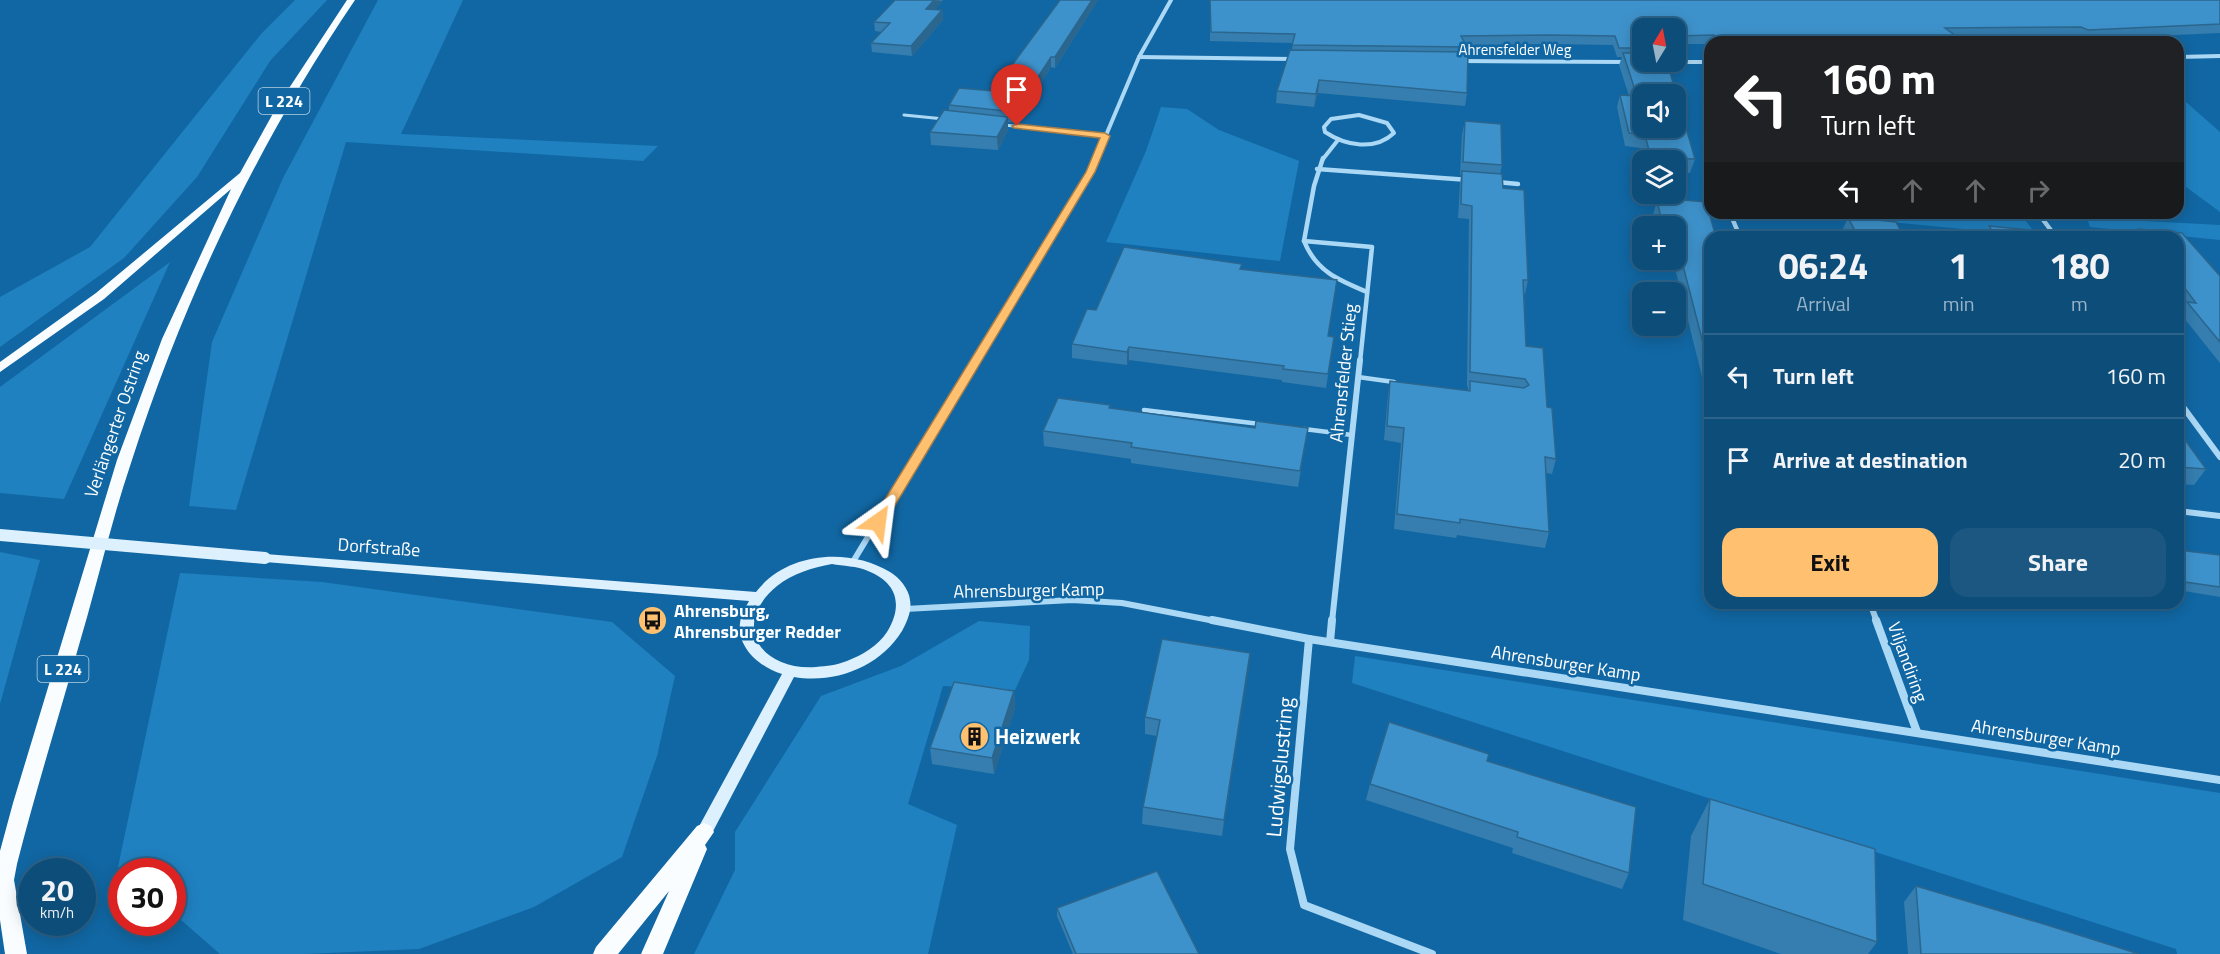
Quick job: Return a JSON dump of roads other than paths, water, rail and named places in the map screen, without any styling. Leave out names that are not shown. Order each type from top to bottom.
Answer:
[{"type":"main road","name":"Verlängerter Ostring","points":[[2,885],[123,463],[198,264],[244,172],[297,78],[351,0]]},
{"type":"main road","points":[[0,368],[108,290],[244,172]]},
{"type":"main road","points":[[604,954],[704,832]]},
{"type":"main road","points":[[652,954],[704,832]]},
{"type":"main road","points":[[2,885],[16,954]]},
{"type":"street","points":[[854,560],[1090,172],[1139,57],[1170,0]]},
{"type":"street","points":[[2184,57],[2220,56]]},
{"type":"street","points":[[1139,57],[1302,60]]},
{"type":"street","name":"Ahrensfelder Weg","points":[[1454,61],[1632,62]]},
{"type":"street","points":[[1686,62],[1704,62]]},
{"type":"street","points":[[1338,140],[1325,132],[1324,127],[1331,119],[1348,115],[1379,119],[1388,123],[1394,133],[1383,142],[1373,144],[1338,140],[1331,144],[1317,169],[1304,241],[1309,258],[1326,274],[1367,292]]},
{"type":"street","points":[[1317,169],[1471,180]]},
{"type":"street","points":[[1495,182],[1518,184]]},
{"type":"street","name":"Ahrensfelder Stieg","points":[[1304,241],[1372,247],[1330,642]]},
{"type":"street","points":[[2184,408],[2220,457]]},
{"type":"street","points":[[2184,512],[2220,516]]},
{"type":"street","name":"Dorfstraße","points":[[0,535],[756,597]]},
{"type":"street","points":[[854,560],[875,566],[892,577],[902,591],[905,609],[901,627],[894,636],[867,660],[843,670],[816,674],[790,672],[764,660],[749,642],[746,620],[756,597],[770,583],[788,571],[810,563],[854,560]]},
{"type":"street","name":"Ahrensburger Kamp","points":[[905,609],[1072,600],[1112,603],[1309,639],[2220,780]]},
{"type":"street","name":"Viljandiring","points":[[1872,609],[1917,732]]},
{"type":"street","name":"Ludwigslustring","points":[[1309,639],[1290,849],[1304,905],[1432,954]]},
{"type":"street","points":[[704,832],[790,672]]},
{"type":"lane","points":[[904,115],[949,120]]},
{"type":"lane","points":[[994,124],[1105,136]]},
{"type":"lane","points":[[1358,377],[1404,383]]},
{"type":"lane","points":[[1144,410],[1271,425]]},
{"type":"lane","points":[[1294,428],[1352,435]]},
{"type":"place","name":"Ahrensburg, Ahrensburger Redder","points":[[653,620]]},
{"type":"place","name":"Heizwerk","points":[[974,736]]}]
